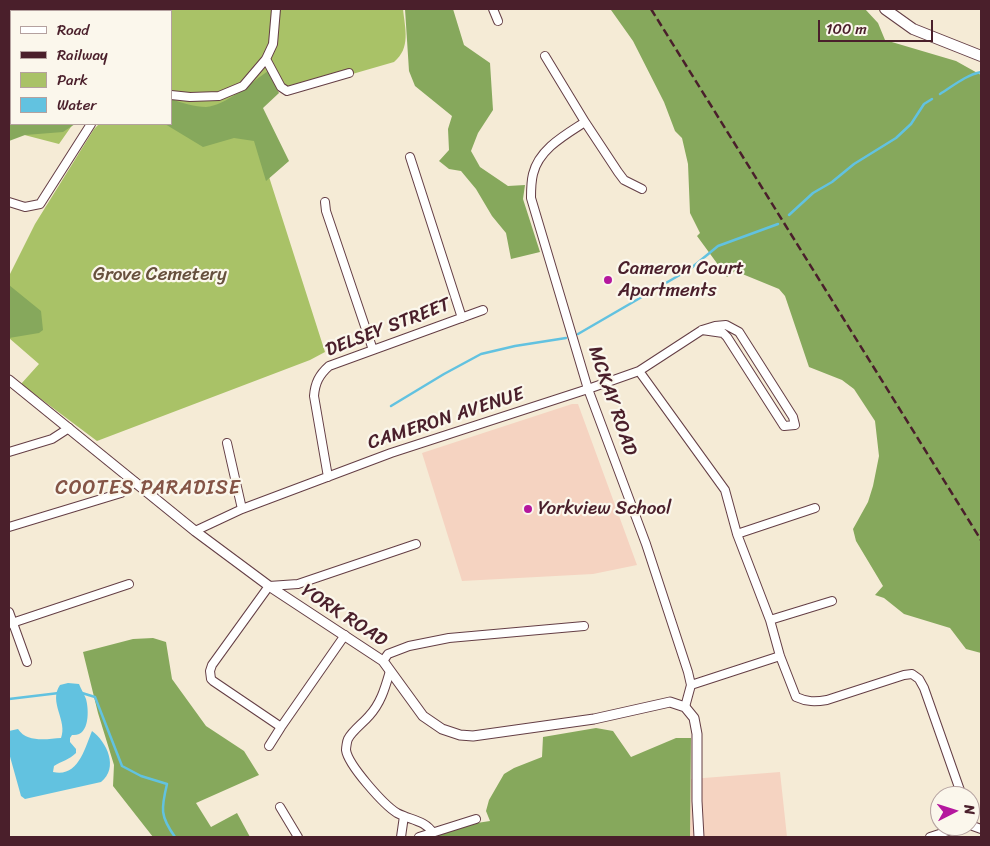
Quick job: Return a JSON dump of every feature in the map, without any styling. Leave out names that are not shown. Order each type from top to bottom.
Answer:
[{"type":"main road","points":[[885,9],[913,29],[981,56]]},
{"type":"street","points":[[172,95],[190,97],[219,96],[243,86],[266,59],[272,44],[276,9]]},
{"type":"street","points":[[493,9],[498,21]]},
{"type":"street","points":[[545,56],[585,122],[624,180],[642,190]]},
{"type":"street","points":[[266,59],[282,87],[287,91],[349,73]]},
{"type":"street","name":"MCKAY ROAD","points":[[585,122],[560,138],[543,154],[533,173],[531,198],[588,389],[646,544],[692,685]]},
{"type":"street","points":[[9,202],[25,207],[40,204],[90,125]]},
{"type":"street","points":[[410,157],[462,318]]},
{"type":"street","points":[[325,202],[326,211],[373,350]]},
{"type":"street","name":"DELSEY STREET","points":[[328,476],[314,396],[315,386],[320,374],[329,366],[483,310]]},
{"type":"street","name":"CAMERON AVENUE","points":[[195,531],[242,509],[391,453],[588,389],[639,370],[702,330],[715,326],[726,325],[739,332],[792,417],[794,425],[784,426],[727,337],[723,333],[702,330]]},
{"type":"street","points":[[639,370],[725,490],[737,534],[770,620],[780,656],[796,697],[804,701],[814,702],[827,700],[912,674],[919,679],[958,786]]},
{"type":"street","name":"YORK ROAD","points":[[9,380],[195,531],[269,586],[383,661],[422,716],[442,729],[460,735],[473,736],[594,719],[670,702],[685,707]]},
{"type":"street","points":[[9,452],[52,439],[69,428]]},
{"type":"street","points":[[227,444],[242,509]]},
{"type":"street","points":[[9,527],[121,493],[136,482]]},
{"type":"street","points":[[737,534],[815,508]]},
{"type":"street","points":[[281,727],[211,680],[212,665],[269,586],[298,584],[416,544]]},
{"type":"street","points":[[11,623],[129,584]]},
{"type":"street","points":[[770,620],[832,601]]},
{"type":"street","points":[[9,612],[11,623],[27,662]]},
{"type":"street","points":[[383,661],[388,654],[409,646],[449,638],[584,626]]},
{"type":"street","points":[[269,746],[345,636]]},
{"type":"street","points":[[699,837],[697,734],[694,718],[685,707],[692,685],[780,656]]},
{"type":"street","points":[[390,671],[380,703],[348,738],[346,751],[368,786],[395,812],[428,825],[433,833]]},
{"type":"street","points":[[280,807],[298,837]]},
{"type":"street","points":[[401,837],[404,816]]},
{"type":"street","points":[[419,837],[476,819]]},
{"type":"shaded area","name":"Yorkview School","points":[[572,404],[578,404],[637,565],[593,574],[462,581],[422,453]]},
{"type":"shaded area","points":[[780,772],[787,837],[690,837],[691,779]]},
{"type":"green space","name":"Grove Cemetery","points":[[9,9],[403,9],[406,31],[405,44],[403,51],[394,62],[290,92],[281,88],[256,91],[255,133],[325,352],[310,360],[97,441],[21,384],[39,364],[9,338],[9,276],[35,224],[98,125],[172,125],[172,10],[10,10],[10,125],[72,125],[59,144],[9,131]]},
{"type":"green space","points":[[405,9],[453,9],[464,45],[490,63],[493,110],[478,133],[471,151],[480,167],[508,186],[525,185],[523,199],[540,252],[511,259],[506,233],[492,216],[476,189],[461,171],[449,169],[439,161],[449,150],[448,129],[452,116],[415,86],[409,71]]},
{"type":"green space","points":[[602,9],[865,9],[878,23],[885,40],[956,61],[981,75],[981,653],[966,649],[950,628],[904,614],[884,598],[875,595],[883,586],[856,541],[853,529],[868,502],[873,486],[879,456],[875,421],[854,389],[842,380],[809,367],[785,296],[779,289],[735,271],[727,277],[697,236],[700,233],[690,213],[688,164],[682,138],[675,131],[664,102],[633,41],[611,10]]},
{"type":"green space","points":[[268,71],[279,93],[263,108],[289,161],[266,181],[254,141],[234,138],[203,147],[167,125],[172,125],[172,99],[197,106],[213,106],[230,98]]},
{"type":"green space","points":[[9,110],[10,125],[74,125],[63,132],[25,135],[9,141]]},
{"type":"green space","points":[[9,285],[41,311],[43,330],[39,333],[9,338]]},
{"type":"green space","points":[[153,638],[166,642],[172,679],[206,726],[244,751],[259,775],[196,803],[211,827],[237,813],[250,837],[153,837],[113,786],[114,765],[98,713],[83,652],[133,639]]},
{"type":"green space","points":[[596,728],[613,731],[631,757],[676,738],[691,738],[690,837],[416,837],[444,828],[490,821],[486,811],[489,800],[504,774],[542,757],[543,737]]},
{"type":"water","points":[[68,683],[79,684],[86,699],[87,722],[82,732],[72,735],[70,738],[76,753],[54,766],[53,772],[62,773],[69,771],[74,766],[83,753],[92,731],[106,748],[109,755],[109,770],[101,782],[25,799],[21,796],[9,753],[9,731],[18,729],[27,736],[38,739],[61,738],[62,725],[56,698],[60,685]]},
{"type":"waterway","points":[[940,94],[965,78],[981,72]]},
{"type":"waterway","points":[[789,215],[813,193],[832,182],[854,164],[896,138],[911,124],[924,104],[932,99]]},
{"type":"waterway","points":[[578,334],[690,269],[718,246],[778,224]]},
{"type":"waterway","points":[[391,406],[481,354],[515,346],[566,338]]},
{"type":"waterway","points":[[9,699],[59,693]]},
{"type":"waterway","points":[[82,693],[95,697],[122,766],[141,776],[167,784],[163,812],[164,818],[175,837]]},
{"type":"railway","points":[[651,9],[981,540]]},
{"type":"place","name":"Cameron Court Apartments","points":[[608,280]]},
{"type":"place","name":"Yorkview School","points":[[528,509]]},
{"type":"district","name":"COOTES PARADISE","points":[[148,489]]}]
